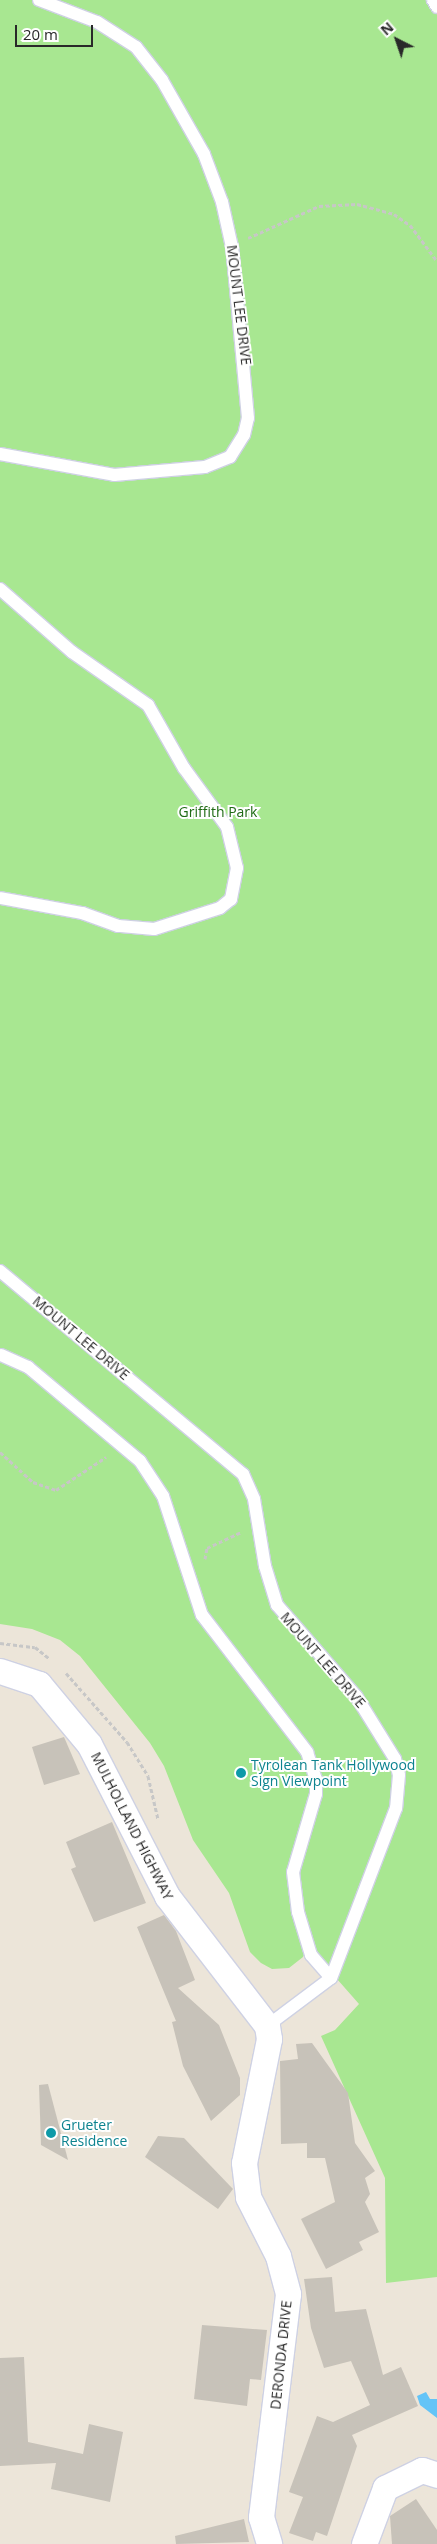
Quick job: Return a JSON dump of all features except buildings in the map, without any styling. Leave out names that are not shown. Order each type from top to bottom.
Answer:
[{"type":"street","name":"MULHOLLAND HIGHWAY","points":[[0,1671],[39,1684],[84,1737],[106,1769],[167,1896],[267,2026]]},
{"type":"street","name":"DERONDA DRIVE","points":[[267,2026],[269,2040],[244,2163],[248,2197],[278,2256],[288,2294],[261,2517],[269,2544]]},
{"type":"street","points":[[368,2542],[385,2488],[422,2470],[437,2475]]},
{"type":"lane","name":"MOUNT LEE DRIVE","points":[[0,454],[114,475],[205,468],[230,457],[244,435],[248,395],[232,247],[222,202],[204,154],[150,63],[118,33],[39,0]]},
{"type":"lane","points":[[433,0],[437,7]]},
{"type":"lane","points":[[0,589],[72,652],[148,705],[184,768],[227,827],[237,868],[231,899],[220,908],[154,929],[128,928],[82,913],[0,898]]},
{"type":"lane","name":"MOUNT LEE DRIVE","points":[[0,1271],[234,1464],[250,1485],[258,1517],[265,1566],[277,1605],[356,1696],[388,1744],[399,1775],[388,1833],[331,1978]]},
{"type":"lane","points":[[1,1355],[28,1367],[140,1461],[169,1510],[202,1615],[307,1752],[316,1779],[316,1794],[295,1854],[295,1890],[311,1955],[331,1978],[267,2026]]},
{"type":"path","points":[[232,247],[299,212],[357,204],[394,214],[410,225],[437,261]]},
{"type":"path","points":[[0,1452],[33,1482],[56,1490],[102,1457],[110,1457]]},
{"type":"path","points":[[198,1553],[208,1560],[207,1548],[244,1530],[258,1517]]},
{"type":"green space","name":"Griffith Park","points":[[0,0],[437,0],[437,2277],[386,2283],[385,2178],[321,2036],[335,2030],[359,2004],[308,1946],[303,1957],[289,1968],[272,1969],[261,1963],[250,1952],[229,1893],[193,1840],[164,1766],[150,1743],[80,1656],[60,1640],[32,1629],[0,1624]]},
{"type":"water","points":[[426,2392],[430,2399],[437,2399],[437,2418],[420,2405],[417,2396]]},
{"type":"place","name":"Tyrolean Tank Hollywood Sign Viewpoint","points":[[241,1773]]},
{"type":"place","name":"Grueter Residence","points":[[51,2133]]}]
